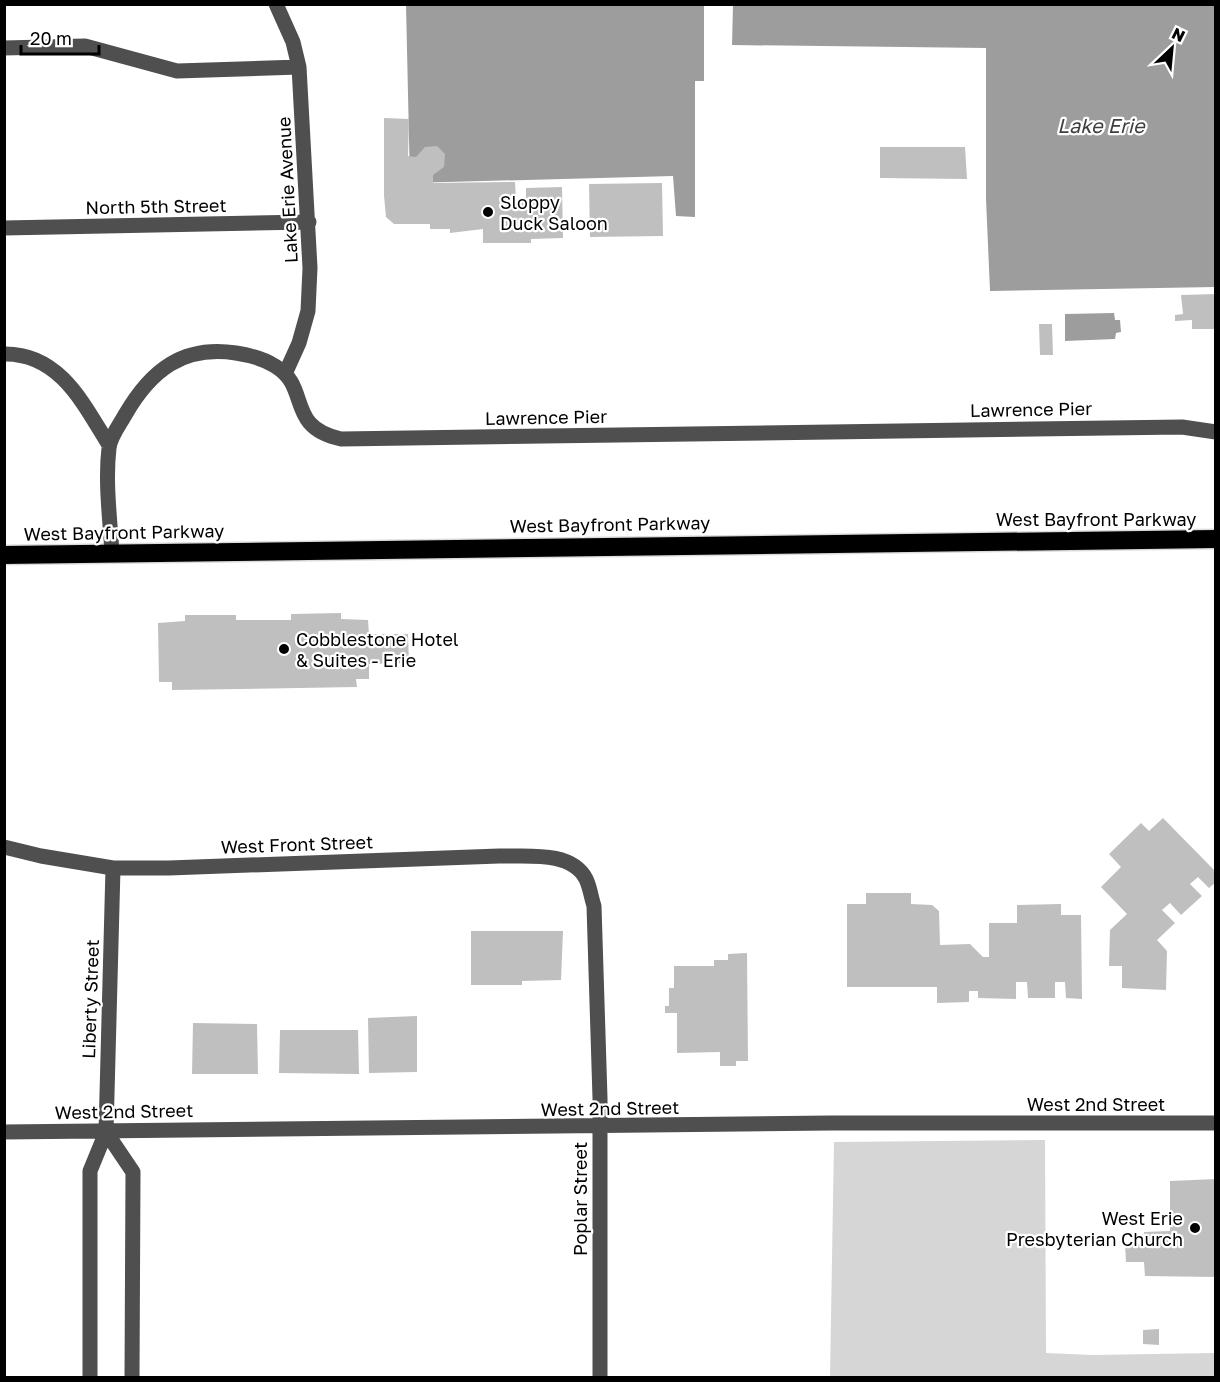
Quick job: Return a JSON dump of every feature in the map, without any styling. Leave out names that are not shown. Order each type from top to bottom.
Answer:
[{"type":"highway","name":"West Bayfront Parkway","points":[[4,555],[1215,539]]},
{"type":"street","name":"Lake Erie Avenue","points":[[276,4],[292,42],[299,67],[309,222],[308,311],[299,343],[285,374]]},
{"type":"street","points":[[4,48],[85,46],[177,71],[299,67]]},
{"type":"street","name":"North 5th Street","points":[[4,228],[309,222]]},
{"type":"street","points":[[112,553],[109,445],[129,408],[153,379],[168,364],[186,355],[202,351],[242,354],[275,366],[285,374]]},
{"type":"street","points":[[4,354],[29,357],[58,373],[70,383],[109,445]]},
{"type":"street","name":"Lawrence Pier","points":[[285,374],[294,388],[303,415],[314,429],[342,439],[1182,427],[1215,432]]},
{"type":"street","name":"West Front Street","points":[[4,847],[41,856],[113,868],[499,856],[553,858],[573,864],[585,877]]},
{"type":"street","name":"Liberty Street","points":[[90,1377],[90,1171],[106,1132],[113,868]]},
{"type":"street","name":"Poplar Street","points":[[585,877],[594,906],[600,1128],[600,1377]]},
{"type":"street","name":"West 2nd Street","points":[[4,1132],[831,1124],[1215,1123]]},
{"type":"street","points":[[106,1132],[133,1172],[132,1377]]},
{"type":"shaded area","points":[[1045,1140],[1046,1353],[1092,1355],[1215,1353],[1215,1377],[830,1377],[834,1142]]},
{"type":"water","points":[[406,5],[704,5],[704,81],[695,81],[695,217],[676,216],[673,176],[410,183]]},
{"type":"water","name":"Lake Erie","points":[[733,5],[1215,5],[1215,287],[990,291],[986,199],[986,48],[732,45]]},
{"type":"water","points":[[1114,313],[1115,320],[1120,320],[1121,332],[1116,333],[1115,339],[1065,341],[1065,314]]},
{"type":"building","points":[[384,118],[409,119],[408,156],[416,157],[425,147],[437,146],[445,154],[444,167],[433,175],[433,183],[515,182],[516,200],[526,200],[526,188],[562,187],[563,238],[531,239],[531,243],[483,243],[483,229],[450,233],[450,229],[430,229],[430,224],[394,224],[386,217],[384,196]]},
{"type":"building","points":[[880,147],[965,147],[967,179],[880,178]]},
{"type":"building","points":[[662,183],[663,236],[590,237],[589,184]]},
{"type":"building","points":[[1216,294],[1216,329],[1192,329],[1192,320],[1175,321],[1175,315],[1183,314],[1181,295]]},
{"type":"building","points":[[1039,324],[1052,324],[1053,355],[1040,355]]},
{"type":"building","name":"Cobblestone Hotel & Suites - Erie","points":[[341,613],[341,619],[368,620],[369,634],[408,634],[409,663],[369,664],[369,679],[356,679],[357,687],[172,690],[172,682],[159,682],[158,623],[185,621],[185,615],[236,615],[236,620],[291,620],[291,614]]},
{"type":"building","points":[[1163,818],[1216,872],[1216,882],[1209,888],[1198,877],[1190,884],[1202,896],[1181,915],[1170,903],[1162,910],[1175,923],[1157,940],[1167,951],[1166,990],[1122,988],[1122,966],[1109,966],[1110,930],[1127,914],[1101,887],[1121,867],[1109,854],[1141,823],[1149,831]]},
{"type":"building","points":[[866,893],[911,893],[911,904],[932,905],[939,911],[940,945],[970,944],[983,957],[989,957],[989,923],[1017,923],[1017,905],[1061,904],[1061,915],[1081,915],[1082,999],[1066,998],[1065,982],[1055,982],[1055,998],[1028,998],[1027,982],[1016,982],[1016,999],[978,998],[978,991],[969,991],[969,1002],[937,1003],[937,987],[847,987],[847,904],[866,904]]},
{"type":"building","points":[[471,931],[563,931],[561,980],[522,981],[522,985],[471,985]]},
{"type":"building","points":[[747,953],[748,1061],[736,1061],[736,1066],[720,1066],[720,1052],[677,1053],[677,1013],[665,1013],[665,1006],[669,1006],[669,988],[674,988],[674,966],[714,966],[714,960],[728,960],[728,954]]},
{"type":"building","points":[[417,1016],[417,1072],[369,1073],[368,1018]]},
{"type":"building","points":[[193,1023],[257,1024],[258,1074],[192,1074]]},
{"type":"building","points":[[280,1030],[358,1030],[359,1074],[279,1073]]},
{"type":"building","points":[[1216,1179],[1216,1277],[1145,1276],[1144,1262],[1126,1262],[1125,1244],[1145,1244],[1144,1232],[1170,1231],[1170,1181]]},
{"type":"building","points":[[1159,1329],[1159,1345],[1143,1344],[1143,1330]]},
{"type":"place","name":"Sloppy Duck Saloon","points":[[488,212]]},
{"type":"place","name":"Cobblestone Hotel & Suites - Erie","points":[[284,649]]},
{"type":"place","name":"West Erie Presbyterian Church","points":[[1195,1228]]}]
